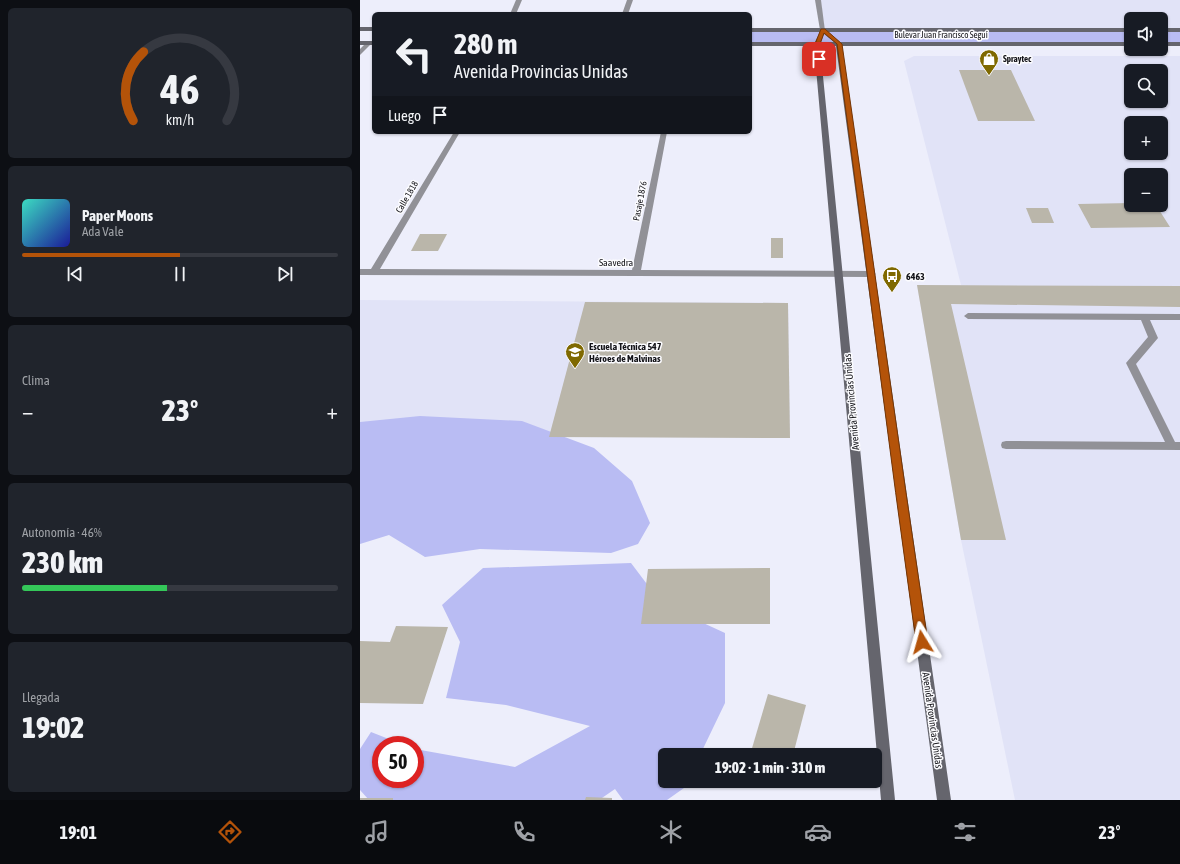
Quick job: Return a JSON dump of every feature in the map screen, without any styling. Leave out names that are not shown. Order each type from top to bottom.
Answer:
[{"type":"main road","points":[[360,29],[372,29]]},
{"type":"main road","name":"Bulevar Juan Francisco Seguí","points":[[752,30],[1124,30]]},
{"type":"main road","points":[[823,30],[839,44]]},
{"type":"main road","name":"Avenida Provincias Unidas","points":[[823,30],[817,44],[888,800]]},
{"type":"main road","points":[[1168,30],[1180,30]]},
{"type":"main road","points":[[360,43],[371,43]]},
{"type":"main road","name":"Bulevar Juan Francisco Seguí","points":[[752,44],[1124,44]]},
{"type":"main road","name":"Avenida Provincias Unidas","points":[[839,44],[944,800]]},
{"type":"main road","points":[[1168,44],[1180,44]]},
{"type":"street","points":[[514,12],[519,0]]},
{"type":"street","points":[[626,12],[630,0]]},
{"type":"street","points":[[818,0],[823,30]]},
{"type":"street","points":[[360,53],[371,43]]},
{"type":"street","name":"Calle 1818","points":[[374,272],[456,134]]},
{"type":"street","name":"Pasaje 1876","points":[[636,273],[664,134]]},
{"type":"street","name":"Saavedra","points":[[360,272],[872,274]]},
{"type":"street","points":[[968,316],[1180,317]]},
{"type":"street","points":[[1006,445],[1176,446],[1131,363],[1153,338],[1144,317]]},
{"type":"shaded area","points":[[818,0],[1180,0],[1180,30],[1168,30],[1168,12],[1124,12],[1124,30],[823,30]]},
{"type":"shaded area","points":[[752,30],[1124,30],[1124,44],[752,44]]},
{"type":"shaded area","points":[[1168,30],[1180,30],[1180,44],[1168,44]]},
{"type":"shaded area","points":[[914,56],[1180,56],[1180,800],[1015,800],[961,540],[917,285],[961,285],[904,61]]},
{"type":"shaded area","name":"Escuela Técnica 547 Héroes de Malvinas","points":[[360,300],[788,303],[790,438],[360,435]]},
{"type":"shaded area","points":[[420,416],[522,421],[594,448],[632,481],[650,523],[638,544],[611,553],[480,549],[425,557],[389,535],[360,544],[360,422]]},
{"type":"shaded area","points":[[631,563],[662,604],[725,633],[725,703],[703,748],[658,748],[658,788],[684,788],[667,800],[623,800],[615,789],[599,800],[369,800],[360,790],[360,749],[371,732],[381,736],[372,736],[372,788],[424,788],[424,751],[515,767],[590,726],[506,705],[446,698],[460,642],[442,605],[483,568]]},
{"type":"building","points":[[959,70],[1011,70],[1035,121],[978,121]]},
{"type":"building","points":[[1124,203],[1124,212],[1160,212],[1170,227],[1091,228],[1078,204]]},
{"type":"building","points":[[1026,208],[1048,208],[1054,223],[1032,223]]},
{"type":"building","points":[[420,234],[447,234],[438,251],[411,251]]},
{"type":"building","points":[[771,238],[783,238],[783,258],[771,258]]},
{"type":"building","points":[[917,285],[1180,286],[1180,307],[951,304],[1006,540],[961,540]]},
{"type":"building","points":[[585,302],[788,303],[790,438],[549,437]]},
{"type":"building","points":[[770,568],[770,624],[641,624],[648,569]]},
{"type":"building","points":[[396,626],[448,627],[423,704],[360,703],[360,641],[390,642]]},
{"type":"building","points":[[768,694],[806,705],[795,748],[752,748]]},
{"type":"building","points":[[586,797],[612,798],[612,800],[585,800]]},
{"type":"building","points":[[360,798],[393,798],[393,800],[360,800]]},
{"type":"place","name":"Spraytec","points":[[989,76]]},
{"type":"place","name":"6463","points":[[892,293]]},
{"type":"place","name":"Escuela Técnica 547 Héroes de Malvinas","points":[[575,369]]},
{"type":"route","points":[[819,59],[817,44],[823,30],[839,44],[922,642]]}]
